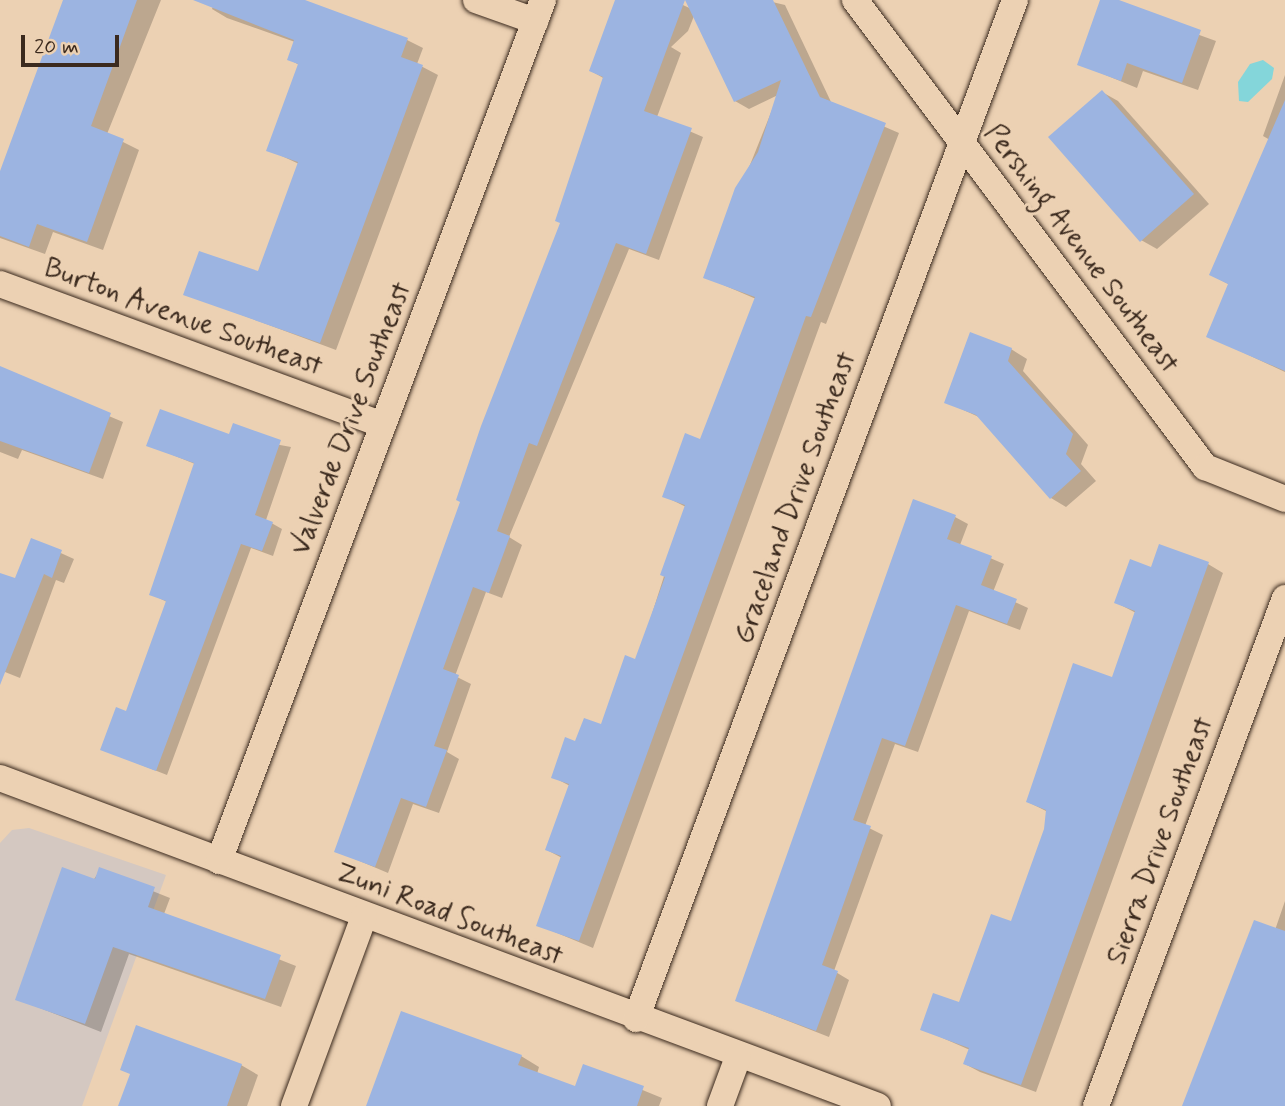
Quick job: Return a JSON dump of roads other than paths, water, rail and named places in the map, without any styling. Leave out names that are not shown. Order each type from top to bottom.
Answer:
[{"type":"street","points":[[475,0],[539,11]]},
{"type":"street","name":"Pershing Avenue Southeast","points":[[855,0],[1205,467],[1285,499]]},
{"type":"street","name":"Graceland Drive Southeast","points":[[636,1019],[1015,0]]},
{"type":"street","name":"Valverde Drive Southeast","points":[[219,860],[539,11]]},
{"type":"street","name":"Burton Avenue Southeast","points":[[0,284],[383,425]]},
{"type":"street","name":"Sierra Drive Southeast","points":[[1096,1106],[1285,598]]},
{"type":"street","name":"Zuni Road Southeast","points":[[0,778],[636,1019],[878,1106]]},
{"type":"street","points":[[294,1106],[364,917]]},
{"type":"street","points":[[720,1106],[738,1057]]},
{"type":"water","points":[[1263,60],[1274,68],[1272,79],[1248,102],[1239,101],[1238,82],[1250,64]]}]
